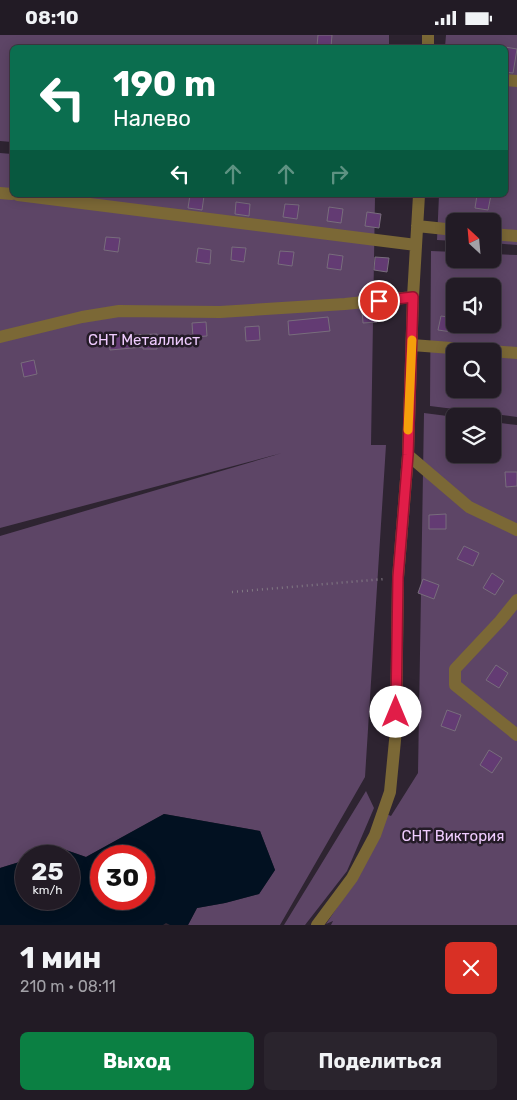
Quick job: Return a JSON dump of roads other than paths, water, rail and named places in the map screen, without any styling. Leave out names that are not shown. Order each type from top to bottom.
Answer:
[{"type":"street","points":[[34,197],[416,245]]},
{"type":"street","points":[[317,925],[352,878],[375,835],[390,792],[396,731],[398,577],[408,455],[413,297],[419,197]]},
{"type":"street","points":[[417,226],[446,229]]},
{"type":"street","points":[[501,235],[517,236]]},
{"type":"street","points":[[0,337],[82,317],[119,311],[220,312],[345,304],[413,297]]},
{"type":"street","points":[[412,345],[517,353]]},
{"type":"street","points":[[408,455],[469,507],[517,530]]},
{"type":"street","points":[[517,600],[455,669],[456,685],[517,735]]},
{"type":"water","points":[[164,814],[260,831],[275,870],[259,894],[197,908],[188,925],[170,925],[166,923],[163,925],[0,925],[0,868],[15,863],[15,910],[80,910],[80,855],[86,857],[90,855],[90,910],[155,910],[155,845],[108,845]]},
{"type":"park label","name":"СНТ Металлист","points":[[144,340]]},
{"type":"park label","name":"СНТ Виктория","points":[[453,836]]}]
